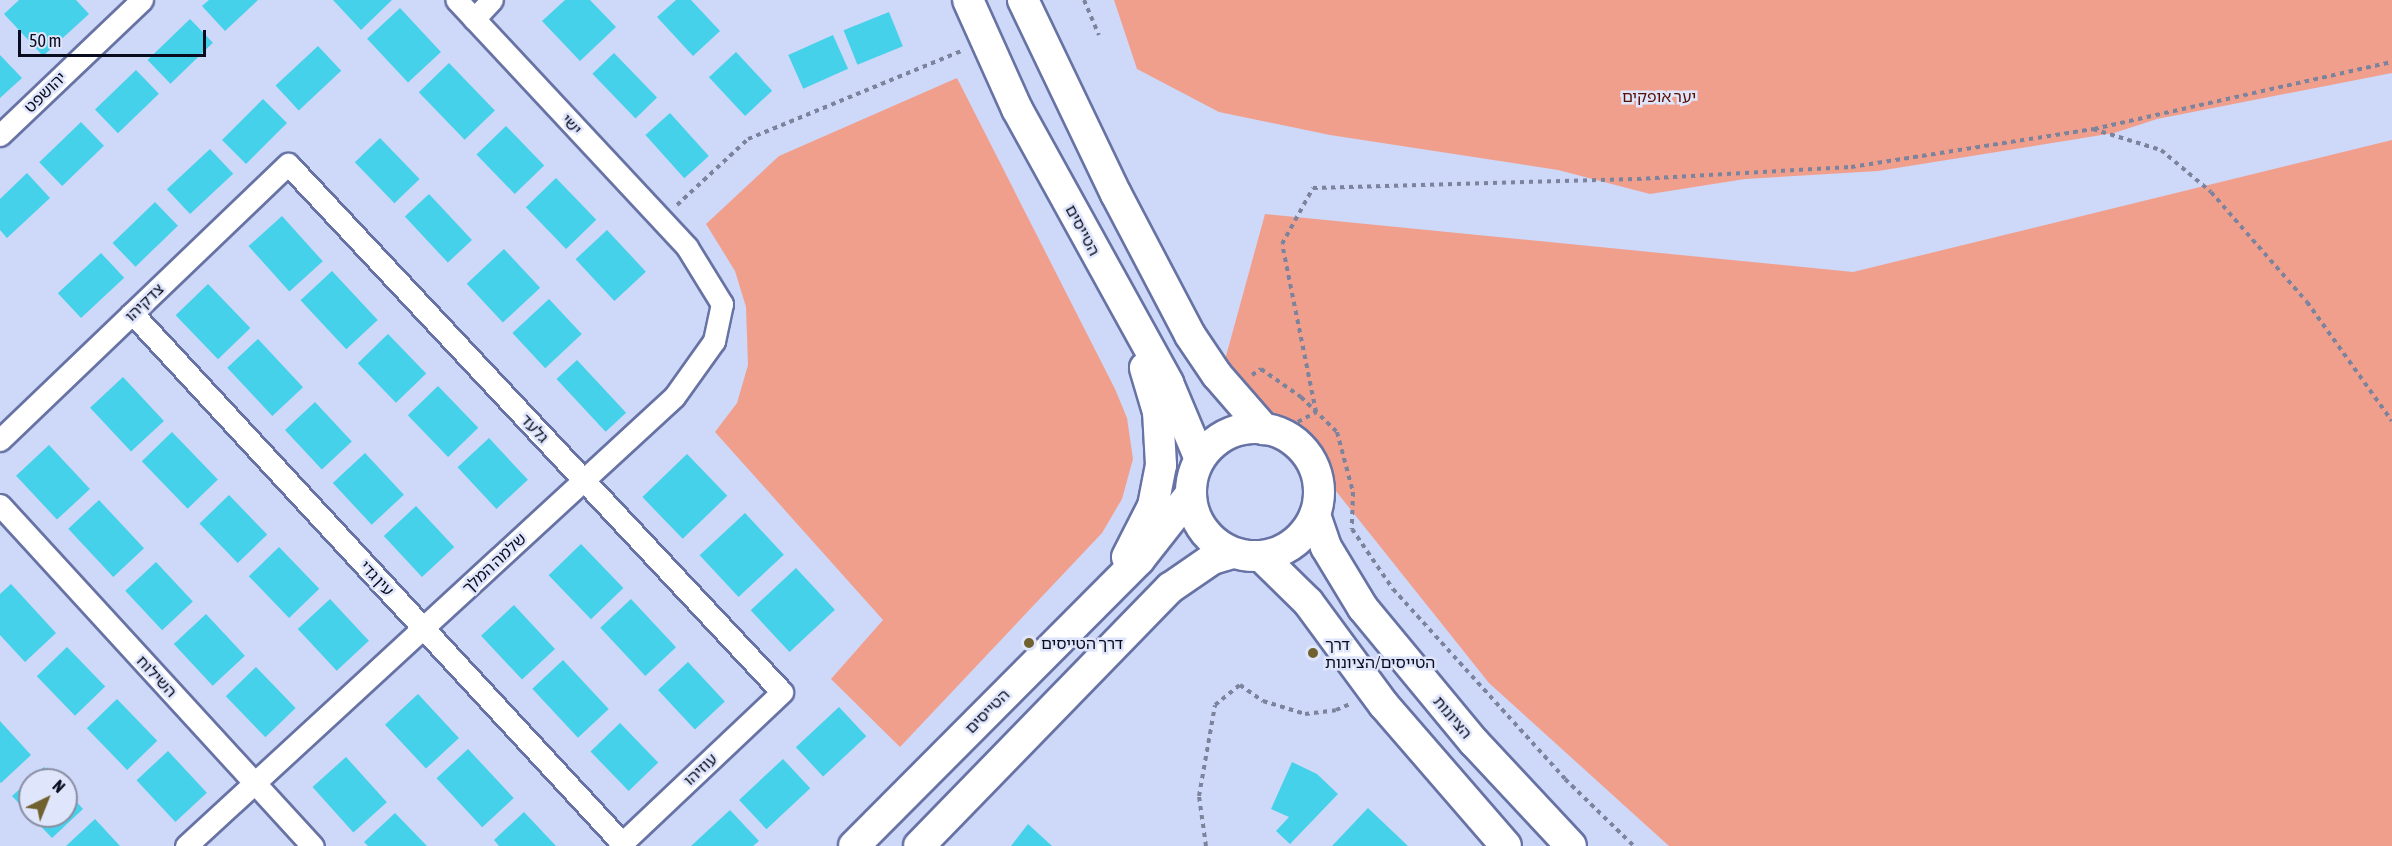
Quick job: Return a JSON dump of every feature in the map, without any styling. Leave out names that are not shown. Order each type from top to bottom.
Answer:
[{"type":"main road","name":"הטייסים","points":[[968,0],[1017,109],[1168,383],[1200,459]]},
{"type":"main road","points":[[919,846],[1170,588],[1212,559],[1247,555],[1292,545],[1315,514],[1319,490],[1313,467],[1298,446],[1270,431],[1228,390],[1190,335],[1126,214],[1023,0]]},
{"type":"main road","points":[[1101,598],[1153,506],[1161,465],[1158,412],[1132,320]]},
{"type":"main road","points":[[1270,431],[1228,434],[1200,459],[1190,495],[1202,530],[1247,555],[1308,602],[1374,692],[1506,846]]},
{"type":"main road","name":"הטייסים","points":[[854,846],[1159,538],[1190,495]]},
{"type":"main road","name":"הציונות","points":[[1315,514],[1326,548],[1363,608],[1474,742],[1571,846]]},
{"type":"street","name":"ישי","points":[[457,0],[687,247]]},
{"type":"street","points":[[474,19],[492,0]]},
{"type":"street","name":"יהושפט","points":[[0,135],[138,1]]},
{"type":"street","name":"צדקיהו","points":[[0,440],[288,164]]},
{"type":"street","name":"גלעד","points":[[288,164],[782,692]]},
{"type":"street","name":"שלמה המלך","points":[[186,846],[674,397],[714,341],[722,304],[687,247]]},
{"type":"street","name":"עין גדי","points":[[132,313],[620,845]]},
{"type":"street","name":"השילוח","points":[[0,506],[313,846]]},
{"type":"street","name":"עוזיהו","points":[[620,845],[782,692]]},
{"type":"path","points":[[1084,0],[1099,35]]},
{"type":"path","points":[[661,219],[748,139],[986,41]]},
{"type":"path","points":[[1316,412],[1282,244],[1313,188],[1637,178],[1851,167],[2093,129],[2392,62]]},
{"type":"path","points":[[2093,129],[2161,150],[2211,192],[2307,302],[2392,421]]},
{"type":"path","points":[[1228,390],[1261,369],[1316,412],[1337,432],[1353,492],[1352,529],[1393,589],[1565,779],[1634,846]]},
{"type":"path","points":[[1270,431],[1316,412]]},
{"type":"path","points":[[1326,548],[1352,529]]},
{"type":"path","points":[[1206,846],[1199,796],[1215,705],[1240,685],[1263,701],[1305,714],[1336,710],[1374,692]]},
{"type":"green space","name":"יער אופקים","points":[[1114,0],[2392,0],[2392,73],[2157,119],[2114,133],[1878,171],[1745,179],[1650,194],[1558,170],[1330,135],[1219,112],[1137,69]]},
{"type":"green space","points":[[957,78],[1115,389],[1127,418],[1133,459],[1122,499],[1102,533],[900,747],[831,679],[883,620],[715,432],[737,403],[748,365],[746,307],[735,271],[706,224],[779,156]]},
{"type":"green space","points":[[2392,140],[2392,846],[1669,846],[1489,683],[1296,441],[1223,367],[1265,214],[1853,272]]},
{"type":"building","points":[[19,0],[76,0],[89,14],[43,56],[4,14]]},
{"type":"building","points":[[209,0],[258,0],[225,31],[202,6]]},
{"type":"building","points":[[333,0],[392,0],[361,30]]},
{"type":"building","points":[[565,0],[590,0],[616,27],[580,61],[542,21]]},
{"type":"building","points":[[676,0],[691,0],[720,31],[693,56],[657,17]]},
{"type":"building","points":[[400,8],[441,52],[408,83],[367,39]]},
{"type":"building","points":[[889,12],[903,46],[857,65],[844,30]]},
{"type":"building","points":[[190,19],[213,43],[170,84],[148,60]]},
{"type":"building","points":[[833,35],[848,69],[803,89],[788,55]]},
{"type":"building","points":[[318,46],[341,71],[299,110],[276,86]]},
{"type":"building","points":[[736,52],[772,91],[745,116],[709,77]]},
{"type":"building","points":[[614,53],[657,98],[635,118],[592,74]]},
{"type":"building","points":[[0,55],[22,78],[0,98]]},
{"type":"building","points":[[449,63],[495,110],[465,140],[419,92]]},
{"type":"building","points":[[136,70],[159,94],[118,133],[95,110]]},
{"type":"building","points":[[263,99],[287,123],[246,164],[222,140]]},
{"type":"building","points":[[670,113],[709,156],[684,178],[645,135]]},
{"type":"building","points":[[81,122],[104,146],[62,186],[39,162]]},
{"type":"building","points":[[506,126],[544,166],[515,194],[477,154]]},
{"type":"building","points":[[380,138],[420,179],[394,203],[355,162]]},
{"type":"building","points":[[210,149],[233,174],[190,214],[167,189]]},
{"type":"building","points":[[27,173],[50,198],[7,238],[0,230],[0,199]]},
{"type":"building","points":[[556,178],[596,220],[566,249],[526,207]]},
{"type":"building","points":[[429,194],[472,240],[448,263],[405,217]]},
{"type":"building","points":[[155,202],[178,226],[135,267],[113,243]]},
{"type":"building","points":[[282,216],[323,261],[289,291],[249,246]]},
{"type":"building","points":[[607,230],[646,272],[614,301],[576,259]]},
{"type":"building","points":[[504,249],[540,288],[503,323],[467,284]]},
{"type":"building","points":[[101,253],[124,278],[81,318],[58,293]]},
{"type":"building","points":[[332,271],[378,320],[346,349],[301,300]]},
{"type":"building","points":[[208,284],[250,328],[218,359],[176,315]]},
{"type":"building","points":[[549,299],[582,334],[545,368],[512,333]]},
{"type":"building","points":[[388,334],[426,374],[396,403],[358,363]]},
{"type":"building","points":[[258,339],[303,387],[272,416],[227,368]]},
{"type":"building","points":[[577,360],[626,413],[606,432],[557,379]]},
{"type":"building","points":[[123,377],[164,421],[131,452],[90,408]]},
{"type":"building","points":[[438,386],[478,428],[448,457],[408,415]]},
{"type":"building","points":[[315,402],[352,441],[322,469],[285,430]]},
{"type":"building","points":[[172,432],[218,479],[188,509],[142,461]]},
{"type":"building","points":[[489,438],[528,480],[496,509],[458,467]]},
{"type":"building","points":[[49,445],[90,489],[57,520],[16,476]]},
{"type":"building","points":[[365,453],[404,495],[372,525],[333,483]]},
{"type":"building","points":[[687,454],[727,496],[683,539],[642,497]]},
{"type":"building","points":[[229,495],[267,535],[238,563],[200,523]]},
{"type":"building","points":[[99,500],[144,548],[113,577],[68,529]]},
{"type":"building","points":[[416,506],[454,547],[422,577],[384,536]]},
{"type":"building","points":[[745,513],[784,555],[739,597],[700,555]]},
{"type":"building","points":[[581,544],[623,588],[591,619],[549,575]]},
{"type":"building","points":[[279,547],[319,589],[289,618],[249,576]]},
{"type":"building","points":[[156,562],[193,601],[162,630],[125,591]]},
{"type":"building","points":[[796,568],[835,610],[790,652],[751,610]]},
{"type":"building","points":[[11,584],[56,633],[25,662],[0,635],[0,594]]},
{"type":"building","points":[[330,599],[369,641],[337,671],[298,629]]},
{"type":"building","points":[[631,599],[676,647],[645,676],[600,628]]},
{"type":"building","points":[[514,605],[555,649],[522,680],[481,636]]},
{"type":"building","points":[[206,614],[245,656],[213,686],[174,644]]},
{"type":"building","points":[[67,647],[105,687],[75,716],[37,676]]},
{"type":"building","points":[[563,660],[609,709],[578,738],[532,689]]},
{"type":"building","points":[[688,662],[725,701],[695,729],[658,690]]},
{"type":"building","points":[[256,667],[296,708],[265,737],[226,696]]},
{"type":"building","points":[[418,694],[459,738],[426,769],[385,725]]},
{"type":"building","points":[[117,699],[157,741],[127,770],[87,728]]},
{"type":"building","points":[[839,707],[866,736],[823,776],[796,747]]},
{"type":"building","points":[[0,721],[31,755],[1,783],[0,782]]},
{"type":"building","points":[[620,723],[658,763],[629,791],[591,751]]},
{"type":"building","points":[[468,749],[514,798],[482,827],[437,778]]},
{"type":"building","points":[[168,751],[207,793],[175,822],[137,780]]},
{"type":"building","points":[[346,757],[387,802],[353,832],[313,787]]},
{"type":"building","points":[[783,759],[810,788],[766,829],[739,800]]},
{"type":"building","points":[[1292,762],[1317,774],[1338,794],[1290,844],[1276,831],[1289,817],[1271,809]]},
{"type":"building","points":[[18,791],[18,802],[12,796]]},
{"type":"building","points":[[78,803],[83,809],[78,814]]},
{"type":"building","points":[[1368,808],[1408,846],[1332,846]]},
{"type":"building","points":[[730,810],[759,841],[753,846],[691,846]]},
{"type":"building","points":[[524,812],[556,846],[499,846],[494,840]]},
{"type":"building","points":[[395,813],[427,846],[368,846],[364,842]]},
{"type":"building","points":[[95,819],[120,846],[66,846]]},
{"type":"building","points":[[1028,824],[1052,846],[1011,846]]},
{"type":"building","points":[[42,828],[63,828],[52,838]]},
{"type":"place","name":"דרך הטייסים","points":[[1029,643]]},
{"type":"place","name":"דרך הטייסים/הציונות","points":[[1313,653]]}]
